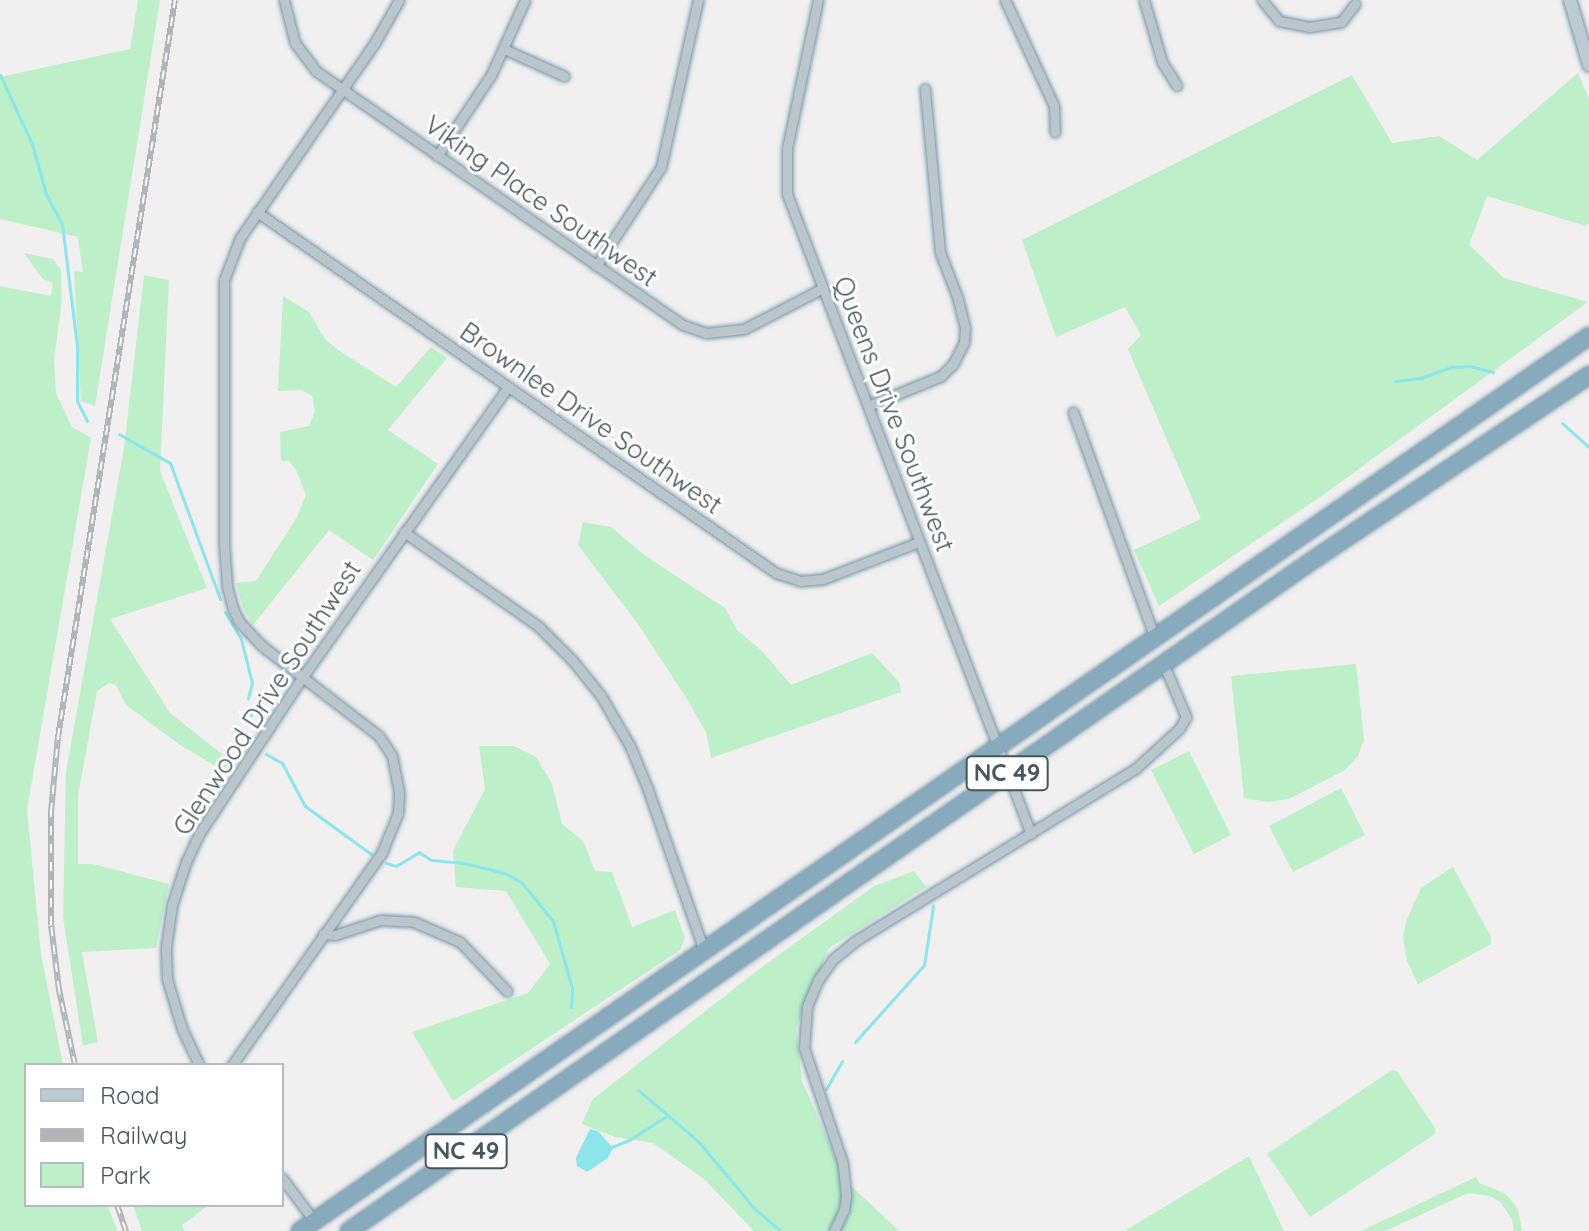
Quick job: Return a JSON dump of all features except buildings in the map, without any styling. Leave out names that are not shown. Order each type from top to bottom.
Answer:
[{"type":"highway","name":"NC 49","points":[[312,1228],[782,896],[1589,336]]},
{"type":"highway","name":"NC 49","points":[[349,1231],[1377,517],[1589,375]]},
{"type":"highway","points":[[1360,495],[1377,517]]},
{"type":"street","name":"Viking Place Southwest","points":[[284,0],[290,31],[300,54],[341,89],[667,316],[706,333],[744,329],[823,288]]},
{"type":"street","points":[[233,1063],[382,852],[398,813],[399,792],[392,756],[379,736],[304,675],[261,645],[239,621],[225,574],[224,280],[240,238],[399,0]]},
{"type":"street","points":[[437,156],[467,113],[504,49],[525,0]]},
{"type":"street","points":[[596,266],[661,167],[698,0]]},
{"type":"street","name":"Queens Drive Southwest","points":[[818,0],[784,164],[787,194],[1031,834]]},
{"type":"street","points":[[1005,0],[1054,106],[1055,132]]},
{"type":"street","points":[[1144,0],[1162,62],[1177,86]]},
{"type":"street","points":[[1262,0],[1279,21],[1309,27],[1341,22],[1355,4]]},
{"type":"street","points":[[1570,0],[1589,65]]},
{"type":"street","points":[[504,49],[564,76]]},
{"type":"street","points":[[868,406],[941,376],[953,364],[964,342],[965,328],[958,299],[940,252],[925,89]]},
{"type":"street","name":"Brownlee Drive Southwest","points":[[257,212],[789,579],[823,579],[919,542]]},
{"type":"street","name":"Glenwood Drive Southwest","points":[[198,1063],[179,1019],[167,979],[166,947],[172,905],[199,834],[304,675],[508,387]]},
{"type":"street","points":[[1073,412],[1155,638]]},
{"type":"street","points":[[404,532],[538,626],[562,648],[601,696],[623,733],[641,773],[704,951]]},
{"type":"street","points":[[834,1231],[844,1210],[843,1164],[804,1048],[807,1006],[818,980],[833,959],[855,941],[1135,769],[1185,723],[1186,717],[1164,665]]},
{"type":"street","points":[[323,934],[335,935],[381,920],[414,922],[460,942],[507,991]]},
{"type":"street","points":[[284,1181],[312,1228]]},
{"type":"green space","points":[[138,0],[160,0],[95,406],[81,401],[74,271],[83,272],[78,237],[0,219],[0,77],[130,49]]},
{"type":"green space","points":[[1578,73],[1589,99],[1589,223],[1586,226],[1487,196],[1469,245],[1504,278],[1588,302],[1323,495],[1159,606],[1134,550],[1201,519],[1128,349],[1141,335],[1125,307],[1056,337],[1022,240],[1352,75],[1392,143],[1439,136],[1477,160]]},
{"type":"green space","points":[[24,253],[53,259],[61,270],[61,307],[54,361],[56,393],[72,427],[91,438],[27,810],[41,954],[63,1063],[24,1063],[24,1207],[108,1207],[118,1231],[0,1231],[0,286],[51,296],[53,283],[43,279]]},
{"type":"green space","points":[[144,275],[169,280],[160,471],[207,588],[110,619],[170,713],[232,762],[226,772],[180,745],[126,705],[116,685],[109,683],[97,691],[78,796],[78,864],[93,864],[169,884],[156,948],[82,952],[98,1042],[83,1046],[63,917],[66,772],[124,448]]},
{"type":"green space","points":[[283,296],[309,312],[325,339],[338,350],[396,387],[431,347],[447,358],[388,430],[438,464],[373,560],[329,530],[253,625],[243,608],[236,583],[256,581],[297,517],[306,495],[296,470],[289,461],[281,461],[280,432],[309,426],[315,411],[312,396],[302,390],[278,391]]},
{"type":"green space","points":[[583,522],[611,527],[647,557],[725,608],[737,630],[762,651],[791,685],[872,653],[899,682],[901,692],[711,758],[706,732],[687,699],[638,624],[578,545]]},
{"type":"green space","points":[[1356,664],[1364,740],[1358,756],[1345,770],[1289,799],[1268,802],[1244,798],[1231,676]]},
{"type":"green space","points":[[479,746],[514,746],[536,757],[552,784],[562,824],[583,841],[595,871],[612,872],[632,927],[675,910],[685,938],[680,950],[453,1101],[412,1032],[528,993],[550,964],[506,891],[456,887],[453,851],[485,789]]},
{"type":"green space","points":[[1189,751],[1231,835],[1194,854],[1151,770]]},
{"type":"green space","points":[[1341,788],[1365,835],[1293,872],[1269,826]]},
{"type":"green space","points":[[1453,867],[1491,937],[1491,944],[1418,984],[1407,961],[1403,937],[1406,922],[1421,888]]},
{"type":"green space","points":[[914,871],[926,887],[829,948],[796,1028],[802,1081],[846,1181],[899,1231],[754,1231],[703,1178],[653,1143],[615,1137],[582,1124],[593,1099],[758,970],[874,886]]},
{"type":"green space","points":[[1392,1070],[1397,1071],[1435,1128],[1435,1134],[1310,1217],[1267,1154]]},
{"type":"green space","points":[[1249,1156],[1284,1231],[1125,1231],[1146,1218]]},
{"type":"green space","points":[[1476,1177],[1479,1183],[1504,1193],[1511,1200],[1518,1210],[1522,1231],[1514,1231],[1512,1219],[1500,1202],[1490,1196],[1468,1193],[1385,1231],[1361,1231]]},
{"type":"green space","points":[[134,1207],[206,1207],[182,1225],[185,1231],[142,1231]]},
{"type":"water","points":[[590,1129],[598,1131],[613,1148],[608,1158],[587,1172],[577,1166],[576,1158]]},
{"type":"waterway","points":[[0,75],[32,144],[46,194],[62,224],[77,347],[77,401],[87,421]]},
{"type":"waterway","points":[[1395,381],[1421,378],[1452,367],[1470,366],[1493,372]]},
{"type":"waterway","points":[[1562,423],[1589,447]]},
{"type":"waterway","points":[[119,434],[170,463],[220,599]]},
{"type":"waterway","points":[[225,612],[241,639],[252,683],[248,698]]},
{"type":"waterway","points":[[251,708],[251,715]]},
{"type":"waterway","points":[[266,754],[282,763],[305,806],[371,854]]},
{"type":"waterway","points":[[386,863],[396,866],[419,852],[431,860],[464,863],[505,873],[522,883],[553,921],[572,988],[571,1007]]},
{"type":"waterway","points":[[855,1042],[924,965],[933,906]]},
{"type":"waterway","points":[[826,1089],[842,1061]]},
{"type":"waterway","points":[[638,1090],[698,1141],[754,1208],[780,1231]]},
{"type":"waterway","points":[[609,1148],[629,1140],[668,1115]]},
{"type":"railway","points":[[75,1063],[59,990],[51,925],[51,812],[58,737],[175,0]]},
{"type":"railway","points":[[118,1207],[126,1231]]}]
